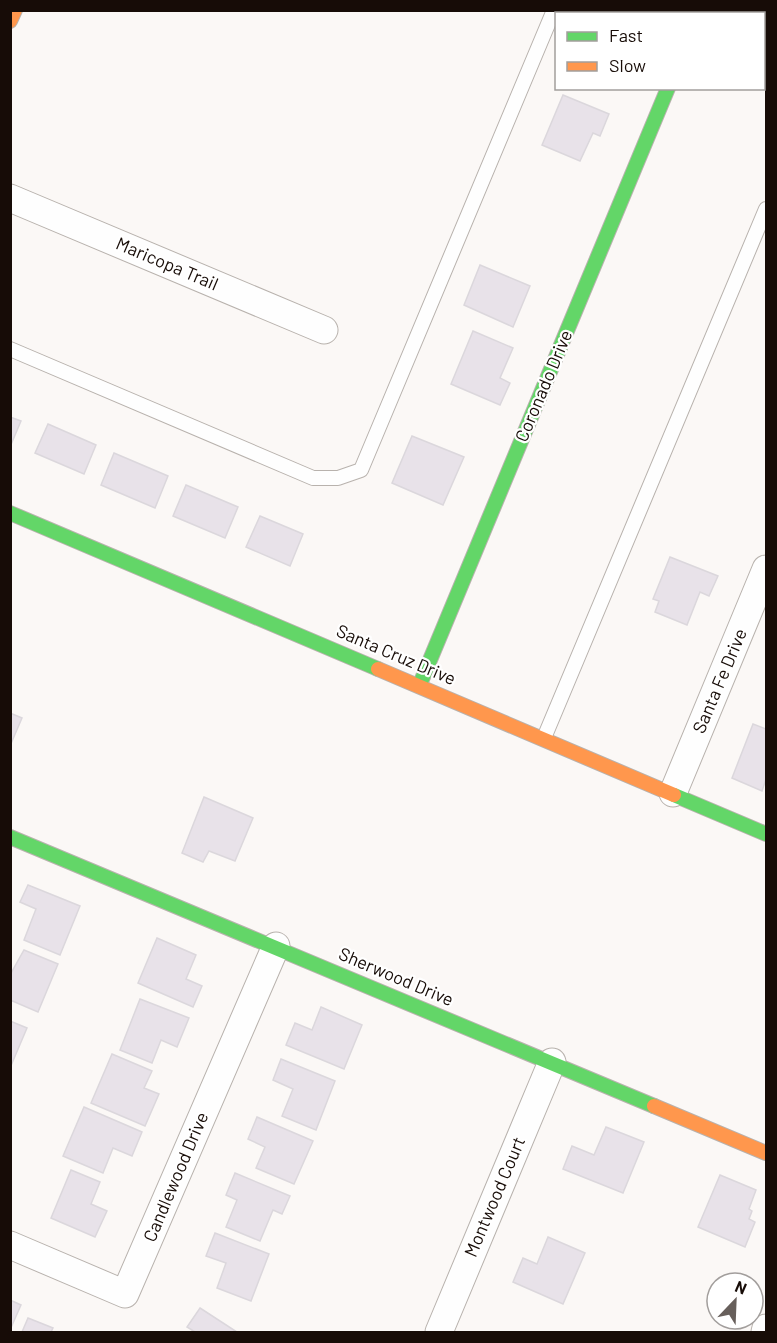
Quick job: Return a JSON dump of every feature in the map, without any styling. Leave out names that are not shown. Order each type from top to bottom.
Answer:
[{"type":"street","points":[[10,21],[15,10]]},
{"type":"street","name":"Coronado Drive","points":[[420,684],[667,90]]},
{"type":"street","name":"Maricopa Trail","points":[[10,198],[324,330]]},
{"type":"street","name":"Santa Cruz Drive","points":[[10,513],[420,684],[766,834]]},
{"type":"street","name":"Santa Fe Drive","points":[[673,793],[766,569]]},
{"type":"street","name":"Sherwood Drive","points":[[10,837],[276,946],[766,1153]]},
{"type":"street","name":"Candlewood Drive","points":[[10,1245],[125,1294],[276,946]]},
{"type":"street","name":"Montwood Court","points":[[439,1332],[552,1062]]},
{"type":"street","points":[[765,1332],[766,1328]]},
{"type":"lane","points":[[10,348],[313,478],[338,478],[361,470],[554,10]]},
{"type":"lane","points":[[544,738],[766,209]]},
{"type":"building","points":[[563,95],[609,114],[600,136],[593,133],[580,161],[542,145]]},
{"type":"building","points":[[480,265],[530,286],[513,327],[464,305]]},
{"type":"building","points":[[473,331],[513,348],[500,378],[510,383],[500,405],[451,384]]},
{"type":"building","points":[[10,417],[21,421],[10,447]]},
{"type":"building","points":[[48,424],[96,445],[84,474],[35,453]]},
{"type":"building","points":[[412,436],[464,457],[443,505],[392,483]]},
{"type":"building","points":[[114,453],[168,476],[155,508],[101,485]]},
{"type":"building","points":[[186,485],[238,507],[225,538],[173,516]]},
{"type":"building","points":[[260,516],[303,534],[290,566],[246,547]]},
{"type":"building","points":[[670,557],[718,576],[709,596],[700,592],[687,625],[655,612],[659,601],[653,599]]},
{"type":"building","points":[[10,713],[22,718],[10,746]]},
{"type":"building","points":[[753,724],[766,729],[766,779],[762,791],[732,778]]},
{"type":"building","points":[[204,797],[253,818],[235,861],[209,851],[203,862],[182,853]]},
{"type":"building","points":[[28,885],[80,906],[60,955],[24,940],[36,909],[20,902]]},
{"type":"building","points":[[157,938],[196,955],[186,979],[202,986],[193,1007],[138,983]]},
{"type":"building","points":[[24,950],[58,964],[38,1012],[10,1000],[10,975]]},
{"type":"building","points":[[140,999],[189,1018],[177,1047],[161,1040],[152,1063],[120,1050]]},
{"type":"building","points":[[321,1007],[362,1025],[344,1069],[286,1045],[295,1023],[312,1030]]},
{"type":"building","points":[[10,1021],[27,1028],[10,1068]]},
{"type":"building","points":[[112,1054],[152,1071],[144,1088],[159,1094],[145,1126],[91,1103]]},
{"type":"building","points":[[281,1059],[335,1081],[316,1130],[282,1116],[293,1089],[273,1080]]},
{"type":"building","points":[[84,1107],[142,1132],[132,1156],[113,1148],[103,1173],[63,1156]]},
{"type":"building","points":[[257,1117],[313,1141],[294,1184],[256,1168],[265,1147],[248,1139]]},
{"type":"building","points":[[606,1127],[644,1142],[623,1193],[563,1169],[572,1146],[594,1155]]},
{"type":"building","points":[[71,1170],[100,1182],[91,1204],[107,1211],[95,1237],[51,1218]]},
{"type":"building","points":[[235,1173],[290,1196],[282,1214],[273,1210],[260,1241],[226,1227],[237,1200],[226,1195]]},
{"type":"building","points":[[720,1175],[756,1190],[749,1209],[752,1211],[749,1219],[755,1222],[745,1247],[698,1227]]},
{"type":"building","points":[[215,1233],[269,1254],[251,1301],[217,1288],[226,1263],[206,1256]]},
{"type":"building","points":[[548,1237],[585,1253],[563,1304],[513,1282],[523,1258],[537,1264]]},
{"type":"building","points":[[10,1300],[21,1305],[10,1330]]},
{"type":"building","points":[[200,1308],[237,1332],[195,1332],[187,1327]]},
{"type":"building","points":[[28,1318],[53,1328],[51,1332],[22,1332]]},
{"type":"traffic: fast","points":[[420,684],[667,90]]},
{"type":"traffic: fast","points":[[10,513],[378,669]]},
{"type":"traffic: fast","points":[[674,795],[766,834]]},
{"type":"traffic: fast","points":[[10,837],[654,1106]]},
{"type":"traffic: slow","points":[[10,21],[15,10]]},
{"type":"traffic: slow","points":[[378,669],[674,795]]},
{"type":"traffic: slow","points":[[654,1106],[766,1153]]}]
